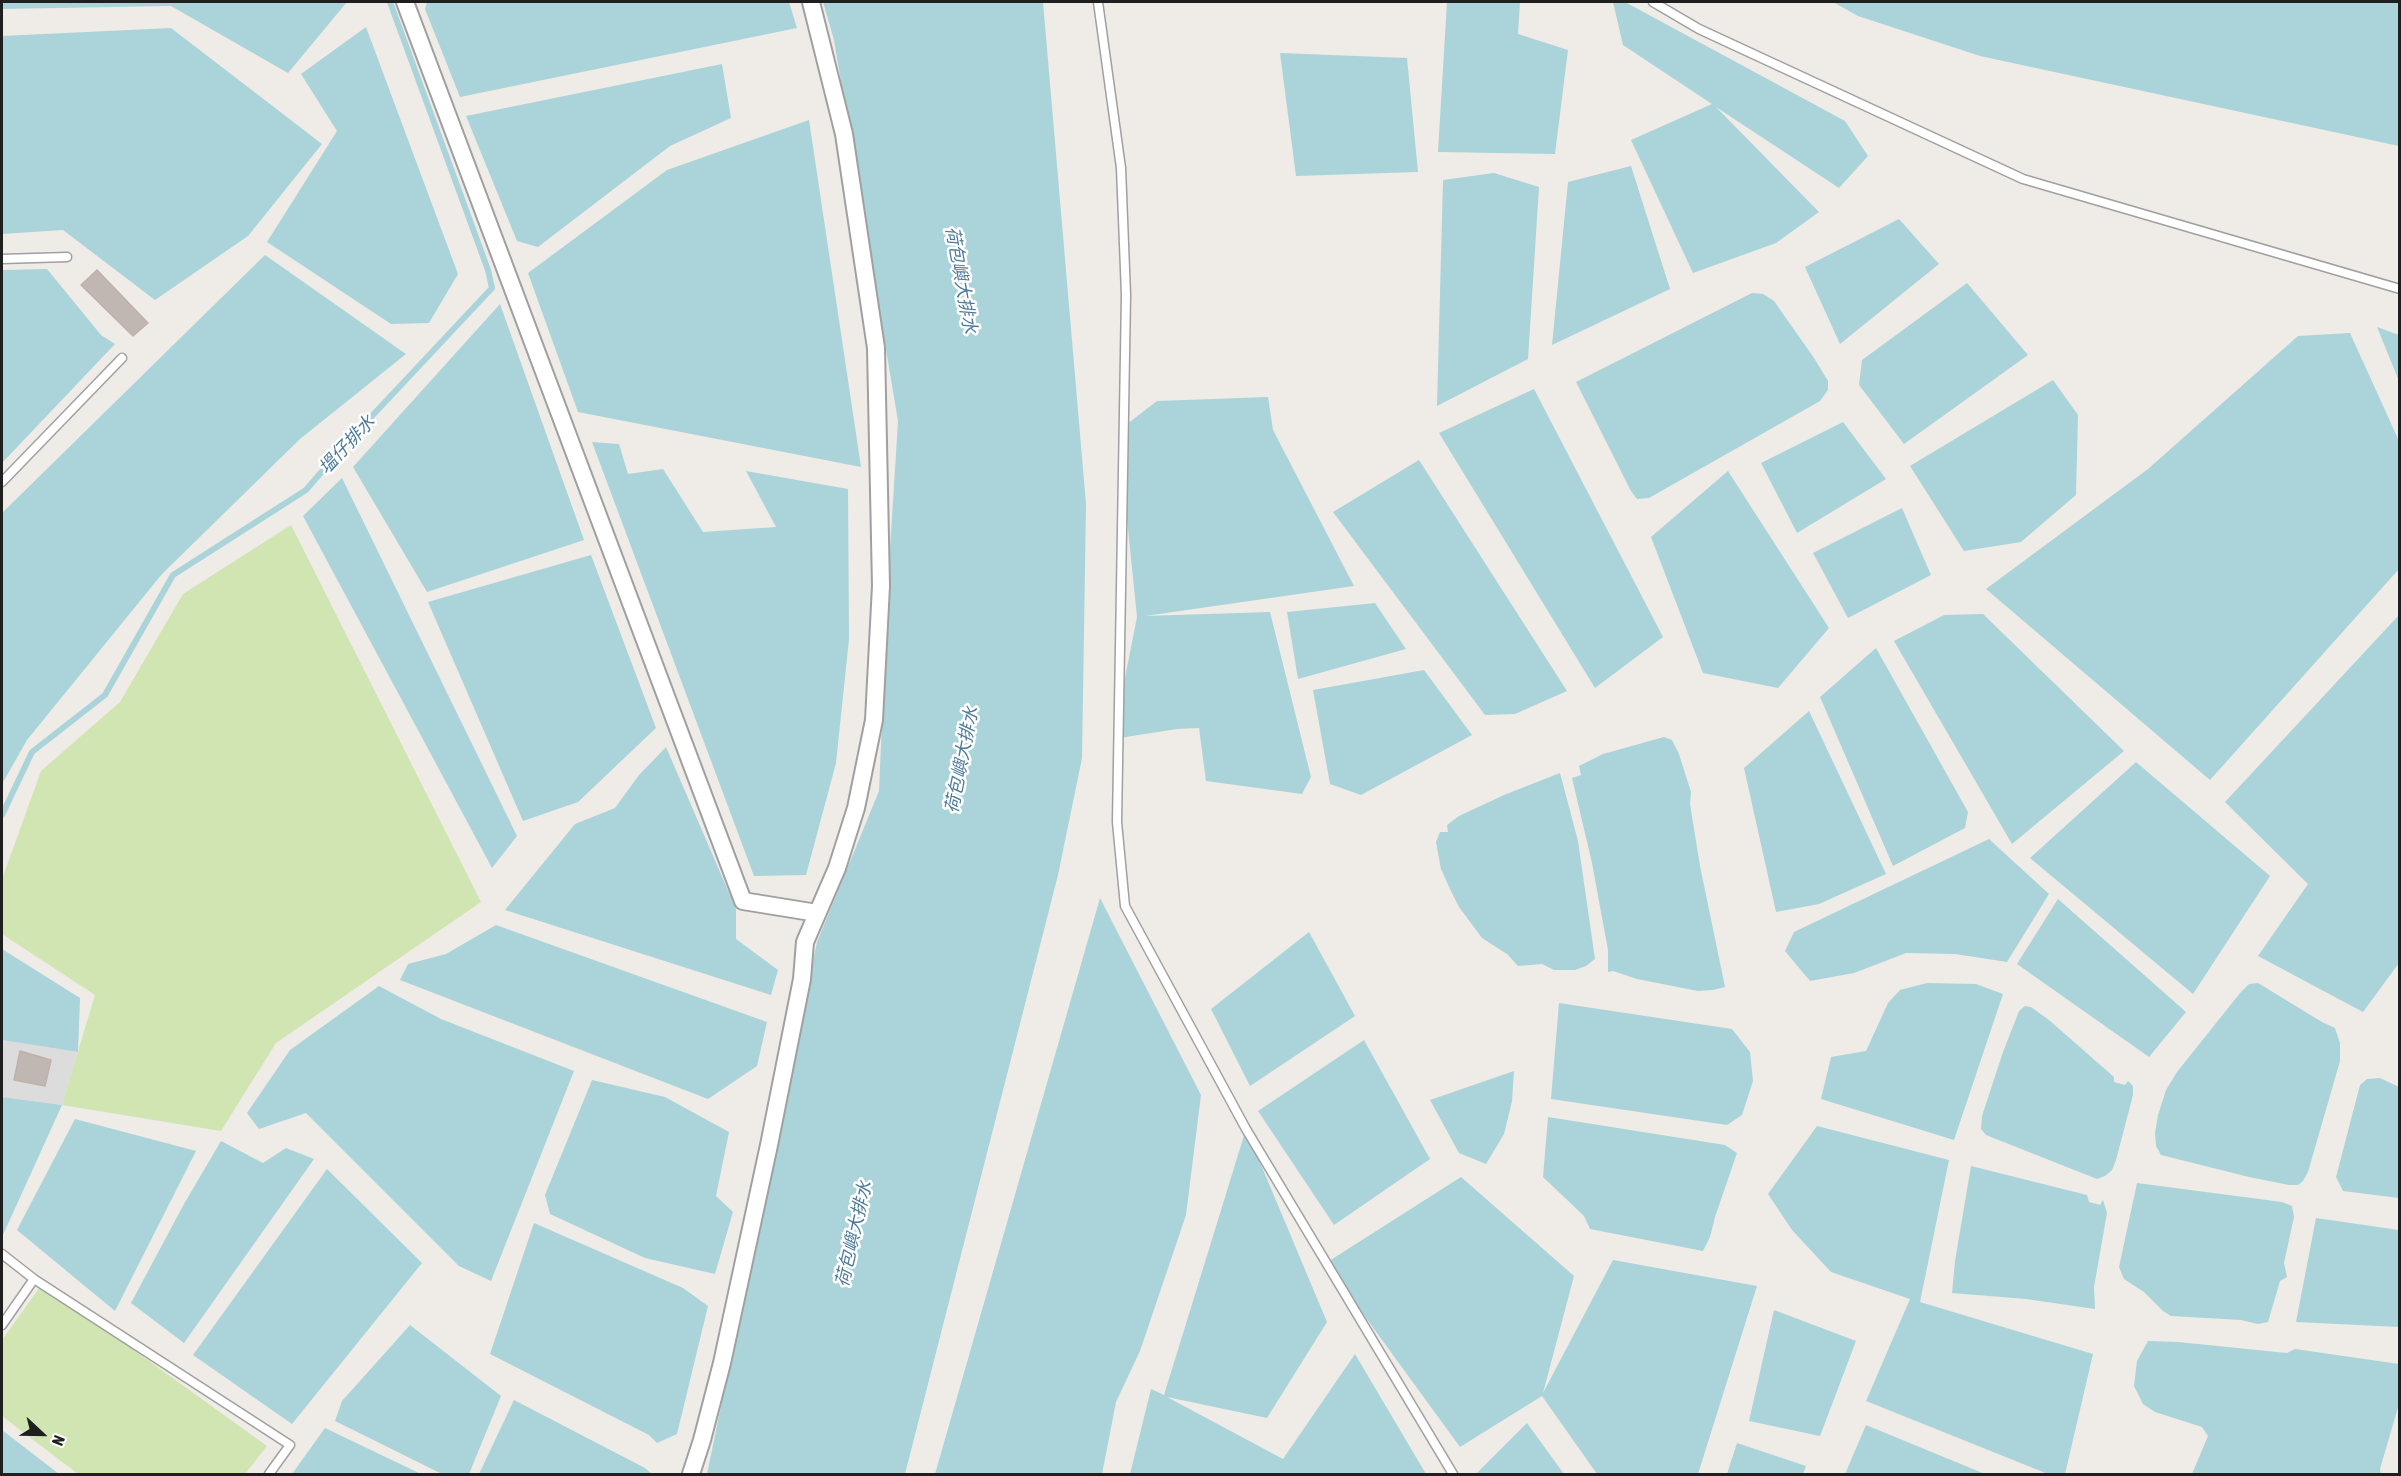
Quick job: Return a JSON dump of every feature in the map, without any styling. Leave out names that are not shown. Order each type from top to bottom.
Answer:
[{"type":"street","points":[[405,2],[743,901],[817,913]]},
{"type":"street","points":[[691,1474],[722,1363],[770,1145],[802,980],[805,942],[837,868],[865,771],[874,720],[881,586],[876,348],[844,134],[811,2]]},
{"type":"lane","points":[[1098,2],[1121,168],[1126,295],[1117,822],[1125,906],[1246,1129],[1453,1474]]},
{"type":"lane","points":[[1653,2],[1699,29],[2023,179],[2400,289]]},
{"type":"lane","points":[[2,259],[67,257]]},
{"type":"lane","points":[[2,482],[122,358]]},
{"type":"lane","points":[[2,1254],[34,1279],[290,1445],[269,1474]]},
{"type":"lane","points":[[2,1325],[34,1279]]},
{"type":"shaded area","points":[[2,1040],[78,1052],[62,1105],[2,1097]]},
{"type":"green space","points":[[291,525],[481,902],[276,1043],[221,1131],[62,1105],[95,995],[2,934],[2,879],[41,771],[120,702],[183,594]]},
{"type":"green space","points":[[42,1284],[267,1446],[245,1474],[78,1474],[2,1416],[2,1340]]},
{"type":"water","points":[[2,2],[347,2],[288,73],[171,6],[2,9]]},
{"type":"water","points":[[427,2],[789,2],[797,28],[460,97],[425,9]]},
{"type":"water","name":"荷包嶼大排水","points":[[823,2],[1043,2],[1086,504],[1082,758],[1058,875],[905,1474],[707,1474],[817,942],[879,791],[898,421],[834,40]]},
{"type":"water","points":[[1447,2],[1520,2],[1518,34],[1568,50],[1555,154],[1438,152]]},
{"type":"water","points":[[1613,2],[1625,2],[1845,121],[1868,156],[1839,188],[1716,107],[1819,212],[1776,243],[1693,273],[1631,140],[1712,104],[1623,45]]},
{"type":"water","points":[[1833,2],[2399,2],[2399,146],[1980,56],[1858,16]]},
{"type":"water","points":[[366,27],[458,274],[429,323],[391,324],[267,242],[337,131],[301,74]]},
{"type":"water","points":[[171,28],[322,144],[248,236],[155,300],[63,230],[2,234],[2,36]]},
{"type":"water","points":[[1280,53],[1407,58],[1418,172],[1296,176]]},
{"type":"water","points":[[722,64],[731,118],[670,146],[538,247],[517,241],[466,116]]},
{"type":"water","points":[[809,120],[861,467],[578,412],[528,273],[667,170]]},
{"type":"water","points":[[1631,166],[1670,289],[1552,345],[1568,182]]},
{"type":"water","points":[[1494,173],[1539,187],[1528,359],[1437,406],[1443,180]]},
{"type":"water","points":[[1899,219],[1939,264],[1840,344],[1805,267]]},
{"type":"water","points":[[265,255],[406,354],[300,439],[162,574],[27,740],[2,784],[2,513]]},
{"type":"water","points":[[47,269],[101,335],[115,344],[2,463],[2,270]]},
{"type":"water","points":[[1967,283],[2028,355],[1904,444],[1859,385],[1862,360]]},
{"type":"water","points":[[1752,293],[1763,294],[1774,301],[1828,381],[1828,390],[1820,401],[1649,498],[1637,499],[1576,382]]},
{"type":"water","points":[[500,304],[584,540],[427,592],[353,467]]},
{"type":"water","points":[[2377,327],[2399,335],[2399,381]]},
{"type":"water","points":[[2350,333],[2399,441],[2399,569],[2210,780],[1986,589],[2148,469],[2298,336]]},
{"type":"water","points":[[2053,380],[2078,415],[2076,495],[2021,542],[1964,551],[1910,466]]},
{"type":"water","points":[[1534,389],[1663,637],[1595,688],[1439,433]]},
{"type":"water","points":[[1268,397],[1273,430],[1354,586],[1145,616],[1270,612],[1311,777],[1302,794],[1206,781],[1199,728],[1113,739],[1137,617],[1118,431],[1157,401]]},
{"type":"water","points":[[1843,422],[1886,479],[1797,533],[1761,463]]},
{"type":"water","points":[[592,442],[619,444],[628,474],[663,469],[703,532],[776,527],[746,471],[848,489],[849,639],[836,763],[806,875],[754,876]]},
{"type":"water","points":[[1419,460],[1567,691],[1515,714],[1485,715],[1333,512]]},
{"type":"water","points":[[1728,471],[1829,628],[1778,688],[1703,673],[1651,537]]},
{"type":"water","points":[[342,478],[517,836],[492,868],[303,516]]},
{"type":"water","points":[[1902,508],[1931,575],[1848,618],[1813,553]]},
{"type":"water","points":[[591,555],[656,728],[578,802],[523,821],[428,602]]},
{"type":"water","points":[[1375,603],[1406,649],[1298,679],[1287,612]]},
{"type":"water","points":[[1983,614],[2124,751],[2012,844],[1894,641],[1944,615]]},
{"type":"water","points":[[2399,615],[2399,963],[2363,1012],[2258,956],[2308,884],[2225,802]]},
{"type":"water","points":[[1876,648],[1968,812],[1965,828],[1893,866],[1820,697]]},
{"type":"water","points":[[1424,670],[1472,735],[1361,795],[1330,784],[1313,690]]},
{"type":"water","points":[[1809,711],[1886,874],[1819,904],[1776,912],[1744,768]]},
{"type":"water","points":[[1664,737],[1672,740],[1679,754],[1691,792],[1690,804],[1700,866],[1725,987],[1713,990],[1698,991],[1637,979],[1613,971],[1608,972],[1608,950],[1592,863],[1572,778],[1581,775],[1579,766],[1603,754]]},
{"type":"water","points":[[666,747],[736,909],[736,939],[778,970],[771,995],[505,910],[575,824],[615,808],[639,775]]},
{"type":"water","points":[[2136,762],[2270,876],[2193,994],[2030,858]]},
{"type":"water","points":[[1560,773],[1578,841],[1595,959],[1575,970],[1554,970],[1542,964],[1518,966],[1507,954],[1482,938],[1459,907],[1450,889],[1441,869],[1436,842],[1440,832],[1448,832],[1447,825],[1459,816]]},
{"type":"water","points":[[1989,839],[2049,894],[2007,962],[1955,954],[1906,953],[1854,973],[1810,981],[1785,951],[1794,932]]},
{"type":"water","points":[[1100,898],[1201,1095],[1186,1215],[1140,1351],[1116,1402],[1102,1474],[935,1474]]},
{"type":"water","points":[[2058,899],[2186,1012],[2149,1057],[2017,964]]},
{"type":"water","points":[[496,925],[767,1022],[757,1066],[708,1099],[400,980],[408,964],[446,954]]},
{"type":"water","points":[[1309,932],[1355,1016],[1250,1086],[1211,1009]]},
{"type":"water","points":[[2,949],[80,998],[78,1052],[2,1040]]},
{"type":"water","points":[[1927,983],[1976,984],[2003,994],[1954,1140],[1821,1099],[1831,1057],[1866,1051],[1888,1003],[1900,990]]},
{"type":"water","points":[[2258,983],[2335,1028],[2340,1043],[2340,1061],[2308,1172],[2298,1185],[2249,1177],[2161,1155],[2156,1146],[2155,1133],[2158,1115],[2166,1090],[2177,1072],[2240,993],[2249,984]]},
{"type":"water","points":[[379,986],[441,1019],[574,1071],[491,1281],[459,1266],[306,1113],[259,1129],[247,1113],[290,1050]]},
{"type":"water","points":[[1559,1003],[1732,1029],[1750,1052],[1753,1081],[1742,1115],[1727,1125],[1551,1099]]},
{"type":"water","points":[[2025,1006],[2031,1007],[2049,1020],[2114,1077],[2114,1082],[2125,1085],[2128,1081],[2133,1086],[2133,1095],[2116,1160],[2112,1170],[2105,1176],[2097,1179],[1986,1135],[1981,1129],[1982,1116],[2003,1052],[2019,1011]]},
{"type":"water","points":[[1364,1040],[1430,1159],[1334,1225],[1258,1111]]},
{"type":"water","points":[[1514,1071],[1512,1101],[1504,1134],[1486,1164],[1459,1153],[1430,1100]]},
{"type":"water","points":[[2380,1078],[2399,1087],[2399,1198],[2343,1191],[2336,1177],[2360,1085],[2367,1079]]},
{"type":"water","points":[[592,1080],[665,1097],[729,1132],[716,1196],[733,1212],[715,1274],[645,1258],[550,1214],[545,1195]]},
{"type":"water","points":[[2,1097],[62,1105],[2,1237]]},
{"type":"water","points":[[1548,1117],[1725,1145],[1737,1153],[1710,1237],[1703,1251],[1590,1229],[1584,1216],[1543,1177]]},
{"type":"water","points":[[75,1119],[196,1151],[115,1311],[17,1230]]},
{"type":"water","points":[[1817,1126],[1949,1160],[1920,1302],[2093,1354],[2065,1474],[2048,1474],[1866,1401],[1910,1299],[1831,1272],[1792,1230],[1768,1194]]},
{"type":"water","points":[[1246,1129],[1327,1322],[1267,1418],[1167,1397],[1283,1459],[1355,1354],[1426,1474],[1130,1474],[1151,1389],[1164,1395]]},
{"type":"water","points":[[221,1141],[263,1163],[286,1148],[314,1159],[184,1343],[131,1303]]},
{"type":"water","points":[[1971,1166],[2087,1195],[2089,1202],[2100,1205],[2103,1200],[2107,1213],[2094,1287],[2095,1309],[2026,1299],[1952,1293]]},
{"type":"water","points":[[327,1169],[422,1263],[292,1424],[193,1355]]},
{"type":"water","points":[[1461,1177],[1574,1276],[1543,1393],[1613,1260],[1757,1286],[1698,1474],[1597,1474],[1542,1396],[1460,1447],[1326,1263]]},
{"type":"water","points":[[2137,1183],[2282,1202],[2292,1206],[2294,1217],[2284,1263],[2287,1277],[2280,1281],[2268,1322],[2258,1324],[2241,1320],[2171,1316],[2144,1292],[2124,1279],[2119,1267]]},
{"type":"water","points":[[2316,1218],[2399,1230],[2399,1327],[2296,1322]]},
{"type":"water","points":[[534,1223],[683,1288],[708,1306],[677,1434],[657,1443],[649,1435],[490,1354]]},
{"type":"water","points":[[1774,1310],[1856,1341],[1820,1436],[1749,1421]]},
{"type":"water","points":[[410,1325],[501,1396],[469,1474],[442,1474],[335,1421],[342,1401]]},
{"type":"water","points":[[2148,1341],[2287,1353],[2295,1349],[2399,1364],[2399,1404],[2380,1469],[2381,1474],[2192,1474],[2208,1436],[2202,1427],[2155,1412],[2143,1404],[2134,1386],[2137,1361]]},
{"type":"water","points":[[514,1400],[645,1468],[652,1474],[479,1474]]},
{"type":"water","points":[[1527,1423],[1564,1474],[1476,1474]]},
{"type":"water","points":[[1866,1425],[1985,1474],[1845,1474]]},
{"type":"water","points":[[325,1428],[421,1474],[292,1474]]},
{"type":"water","points":[[2,1430],[59,1474],[2,1474]]},
{"type":"water","points":[[1737,1443],[1806,1466],[1803,1474],[1727,1474]]},
{"type":"building","points":[[97,270],[148,323],[133,336],[81,285]]},
{"type":"building","points":[[20,1051],[51,1060],[45,1086],[14,1080]]},
{"type":"waterway","name":"塭仔排水","points":[[2,815],[32,752],[105,695],[173,575],[306,490],[342,448],[492,288],[488,270],[390,2]]}]
